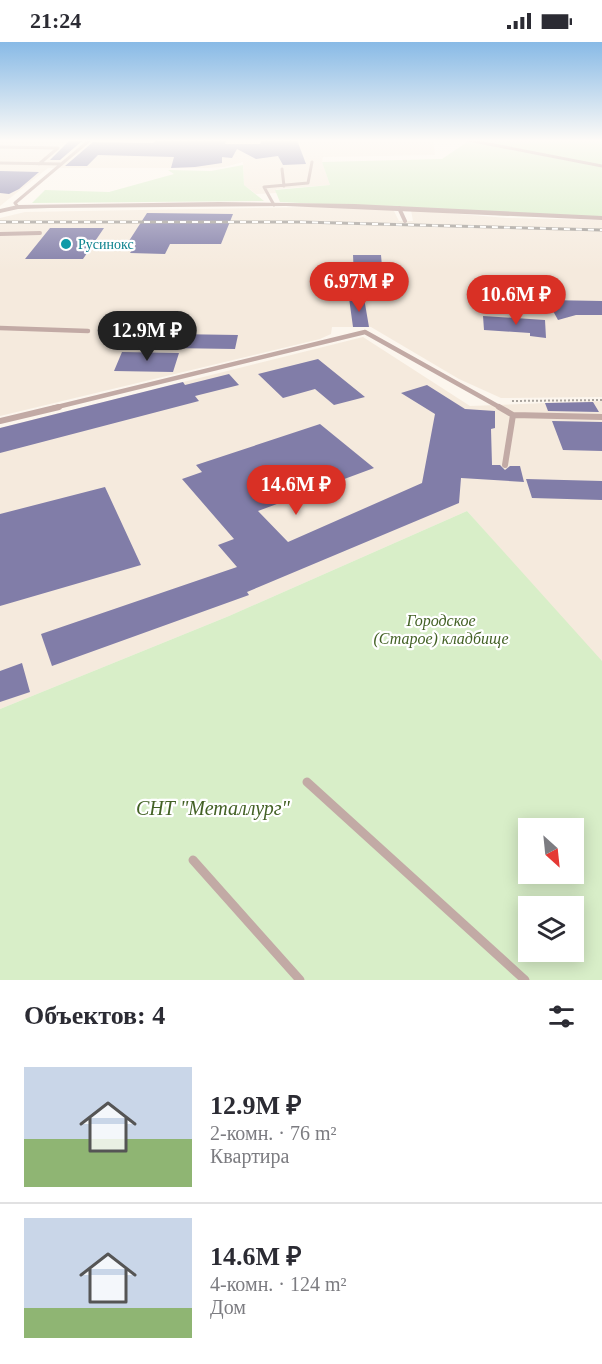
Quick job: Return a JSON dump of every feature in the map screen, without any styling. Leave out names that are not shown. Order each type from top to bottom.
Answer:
[{"type":"street","points":[[0,211],[18,207],[50,206],[274,205],[399,208],[509,216],[602,218]]},
{"type":"lane","points":[[18,207],[15,203],[39,184]]},
{"type":"lane","points":[[274,205],[264,187],[302,184]]},
{"type":"lane","points":[[399,208],[405,221]]},
{"type":"lane","points":[[0,234],[40,233]]},
{"type":"lane","points":[[0,328],[88,331]]},
{"type":"lane","points":[[0,421],[365,332],[513,416],[602,417]]},
{"type":"lane","points":[[505,465],[513,416]]},
{"type":"lane","points":[[307,782],[525,980]]},
{"type":"lane","points":[[193,860],[300,980]]},
{"type":"path","points":[[490,401],[602,400]]},
{"type":"shaded area","points":[[0,184],[28,184],[0,206]]},
{"type":"shaded area","points":[[244,185],[330,185],[276,189],[277,193],[256,194]]},
{"type":"shaded area","points":[[314,207],[393,209],[399,221],[413,221],[411,210],[507,218],[602,220],[602,397],[501,398],[459,379],[371,327],[332,327],[331,334],[320,339],[0,416],[0,218],[25,212]]},
{"type":"shaded area","points":[[363,337],[470,406],[602,401],[602,664],[467,511],[229,616],[0,709],[0,428]]},
{"type":"green space","points":[[139,184],[244,184],[264,201],[32,203],[45,190],[109,192]]},
{"type":"green space","points":[[602,184],[602,218],[509,216],[280,202],[275,190],[330,185]]},
{"type":"green space","name":"СНТ \"Металлург\"","points":[[467,511],[602,661],[602,980],[0,980],[0,709],[229,616]]},
{"type":"building","points":[[0,184],[25,184],[9,194],[0,193]]},
{"type":"building","points":[[147,213],[233,214],[221,244],[170,244],[165,254],[130,253],[136,244],[127,244]]},
{"type":"building","name":"Русинокс","points":[[50,228],[104,228],[83,259],[25,259]]},
{"type":"building","points":[[353,255],[381,255],[383,278],[354,277]]},
{"type":"building","points":[[349,298],[364,298],[369,327],[353,327]]},
{"type":"building","points":[[547,300],[602,301],[602,315],[576,315],[558,320]]},
{"type":"building","points":[[483,316],[545,320],[546,338],[530,336],[530,333],[484,330]]},
{"type":"building","points":[[174,334],[238,335],[235,349],[169,348]]},
{"type":"building","points":[[122,352],[179,353],[173,372],[114,371]]},
{"type":"building","points":[[318,359],[365,397],[334,405],[315,389],[283,398],[258,374]]},
{"type":"building","points":[[229,374],[239,385],[195,396],[199,401],[0,453],[0,428],[183,382],[185,385]]},
{"type":"building","points":[[427,385],[465,409],[495,411],[495,428],[491,429],[492,465],[500,465],[505,470],[510,466],[520,466],[524,482],[461,478],[459,503],[247,592],[249,595],[52,666],[41,634],[237,567],[218,545],[234,539],[182,479],[202,472],[196,465],[320,424],[374,468],[258,511],[288,542],[422,483],[435,414],[401,393]]},
{"type":"building","points":[[593,402],[599,412],[548,411],[545,403]]},
{"type":"building","points":[[552,421],[602,422],[602,451],[563,450]]},
{"type":"building","points":[[526,479],[602,481],[602,500],[532,498]]},
{"type":"building","points":[[105,487],[141,565],[0,606],[0,514]]},
{"type":"building","points":[[22,663],[30,692],[0,702],[0,671]]},
{"type":"railway","points":[[0,222],[301,222],[602,230]]},
{"type":"place","name":"Русинокс","points":[[66,244]]},
{"type":"park label","name":"Городское (Старое) кладбище","points":[[441,629]]}]
